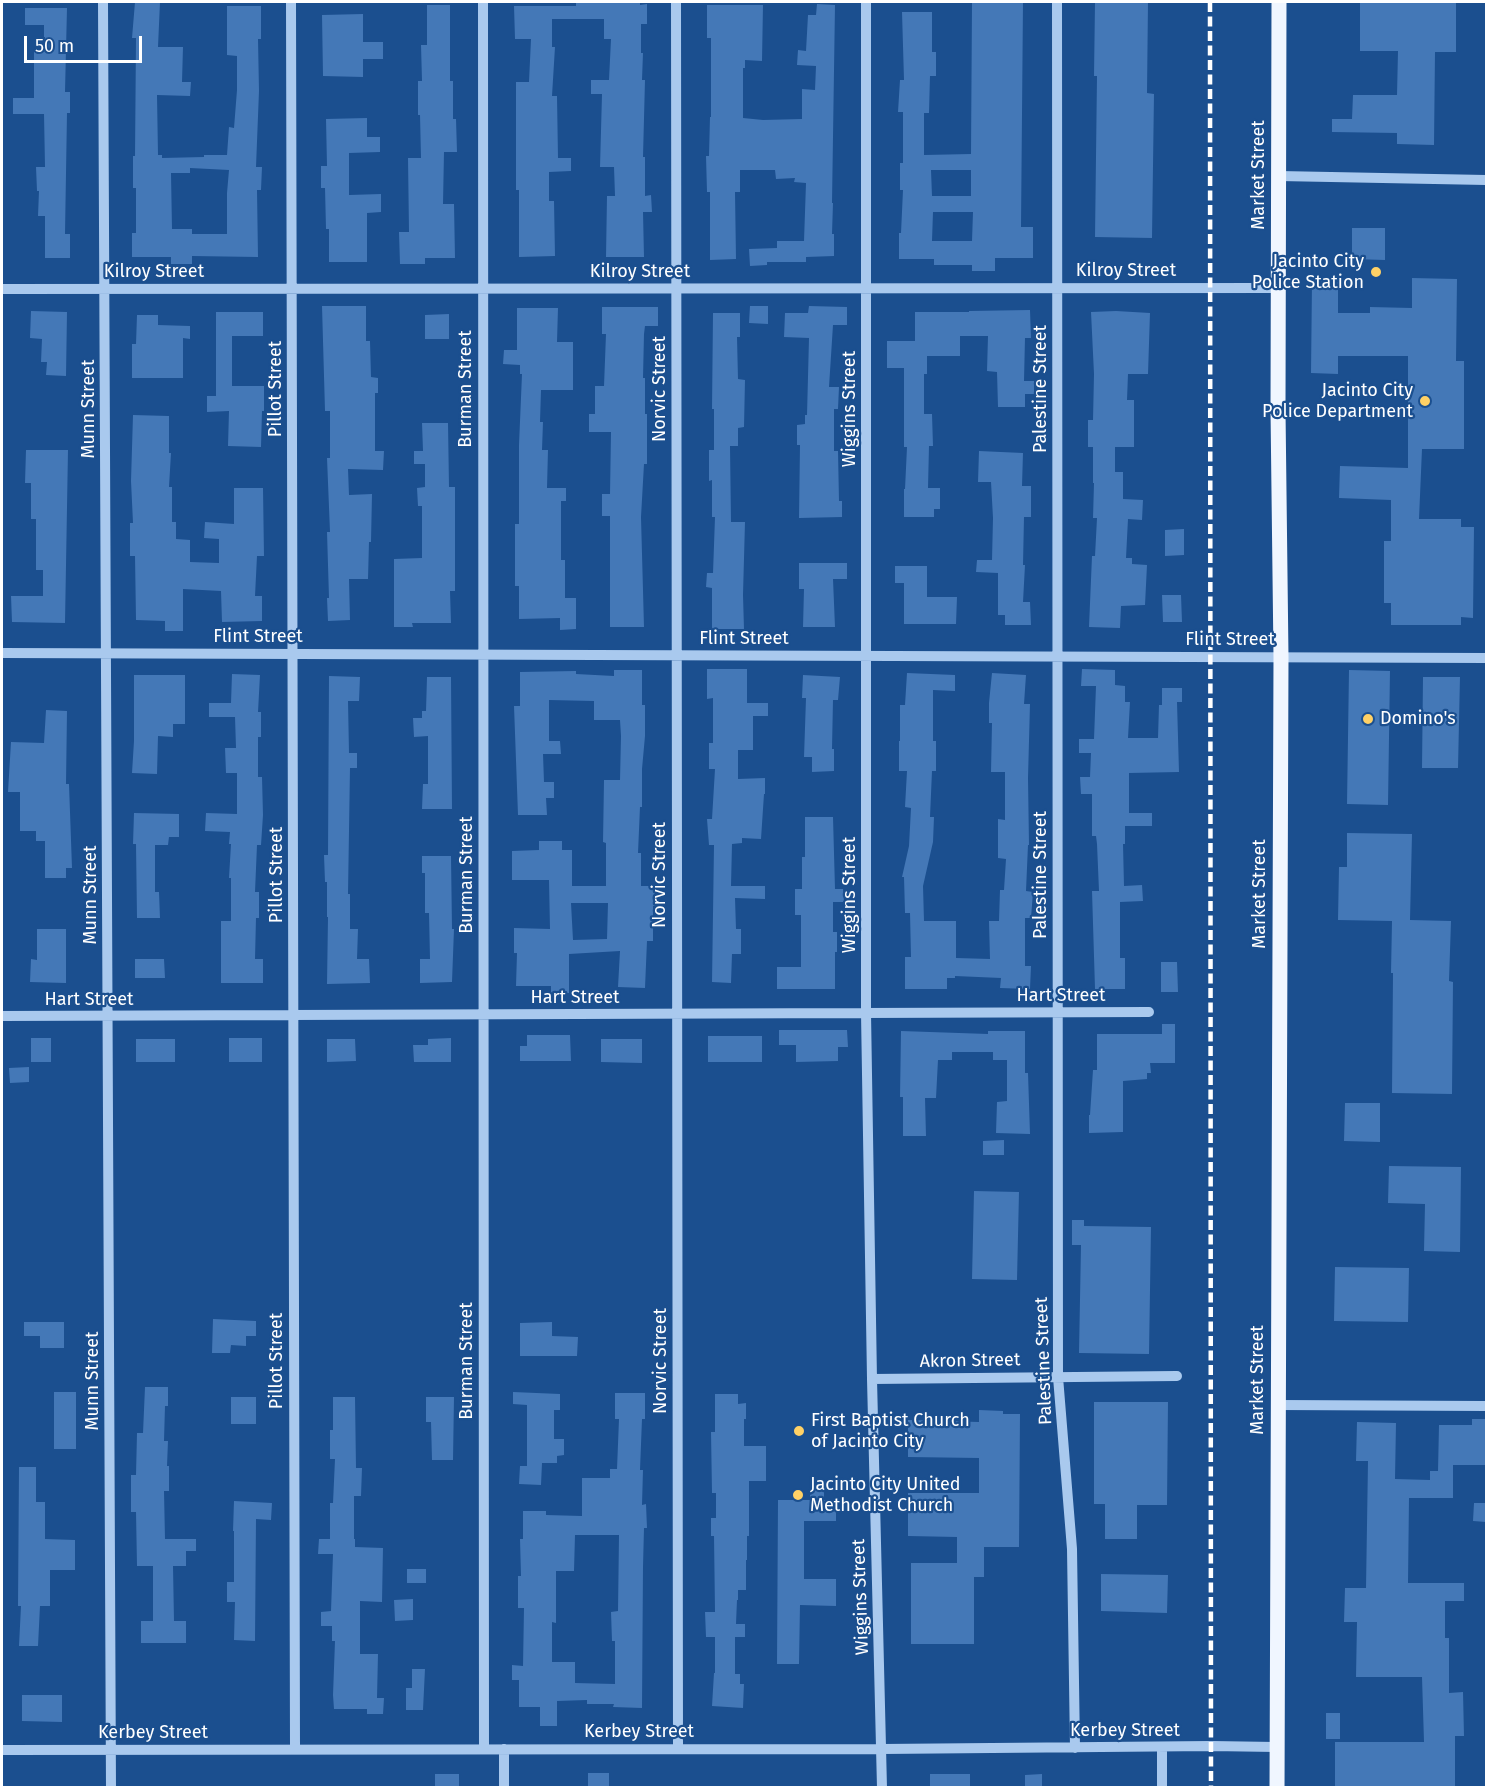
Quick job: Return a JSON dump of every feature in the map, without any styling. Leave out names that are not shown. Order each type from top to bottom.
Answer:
[{"type":"main road","name":"Market Street","points":[[1277,1788],[1281,657],[1278,410],[1279,2]]},
{"type":"street","name":"Munn Street","points":[[103,2],[111,1788]]},
{"type":"street","name":"Pillot Street","points":[[291,2],[295,1749]]},
{"type":"street","name":"Burman Street","points":[[483,2],[484,1749]]},
{"type":"street","name":"Norvic Street","points":[[676,2],[678,1748]]},
{"type":"street","name":"Wiggins Street","points":[[866,2],[866,1013],[882,1788]]},
{"type":"street","name":"Palestine Street","points":[[1057,2],[1058,1377],[1072,1549],[1075,1748]]},
{"type":"street","points":[[1279,176],[1486,180]]},
{"type":"street","name":"Kilroy Street","points":[[2,289],[1279,288]]},
{"type":"street","name":"Flint Street","points":[[2,653],[1486,658]]},
{"type":"street","name":"Hart Street","points":[[2,1016],[1149,1012]]},
{"type":"street","name":"Akron Street","points":[[872,1379],[1177,1376]]},
{"type":"street","points":[[1278,1405],[1486,1406]]},
{"type":"street","name":"Kerbey Street","points":[[2,1750],[1276,1747]]},
{"type":"street","points":[[1162,1748],[1162,1788]]},
{"type":"street","points":[[504,1749],[504,1788]]},
{"type":"building","points":[[135,2],[160,2],[158,47],[183,47],[182,82],[191,82],[190,96],[157,95],[158,155],[162,155],[162,158],[227,155],[229,127],[234,128],[237,56],[227,55],[227,6],[261,6],[261,39],[258,39],[259,91],[256,167],[262,167],[261,190],[257,190],[258,257],[192,256],[192,264],[171,264],[171,257],[132,257],[132,233],[136,233],[133,156],[135,156],[136,38],[132,38]],"holes":[[[190,168],[229,170],[227,234],[192,234],[192,229],[172,229],[171,173],[190,173]]]},
{"type":"building","points":[[576,2],[640,2],[640,5],[647,4],[647,24],[641,24],[642,80],[645,80],[643,157],[645,157],[645,196],[651,195],[652,212],[643,212],[644,257],[606,257],[607,196],[615,196],[614,167],[600,167],[602,94],[591,94],[591,80],[609,80],[611,39],[604,39],[604,19],[552,19],[552,47],[555,47],[552,96],[557,96],[558,158],[571,158],[571,171],[549,172],[549,201],[554,201],[555,256],[519,257],[519,190],[516,190],[516,82],[529,82],[531,39],[515,39],[514,6],[576,6]]},
{"type":"building","points":[[972,2],[1023,2],[1021,227],[1033,227],[1033,258],[995,258],[995,271],[972,271],[972,265],[934,265],[934,259],[899,259],[903,190],[900,190],[900,163],[903,163],[903,112],[898,112],[900,80],[904,80],[902,12],[932,12],[932,52],[936,52],[936,76],[930,76],[929,113],[924,113],[924,155],[971,154]],"holes":[[[931,170],[971,170],[971,196],[932,196]],[[933,212],[973,212],[972,241],[932,241]]]},
{"type":"building","points":[[1095,2],[1148,2],[1147,93],[1154,94],[1152,238],[1095,237],[1097,76],[1094,76]]},
{"type":"building","points":[[1360,2],[1456,2],[1456,52],[1435,52],[1434,145],[1397,144],[1397,133],[1332,132],[1332,119],[1352,119],[1353,95],[1397,95],[1398,51],[1360,51]]},
{"type":"building","points":[[817,4],[835,5],[832,203],[834,256],[806,257],[806,262],[767,262],[767,265],[750,266],[749,249],[777,248],[777,241],[804,241],[806,183],[794,182],[795,178],[776,179],[775,170],[740,170],[740,192],[735,192],[736,259],[710,260],[710,192],[707,192],[706,156],[709,156],[711,117],[711,38],[707,38],[707,5],[763,5],[762,61],[745,60],[743,118],[763,120],[802,119],[802,89],[815,90],[816,66],[797,65],[798,50],[806,51],[808,15],[816,15]]},
{"type":"building","points":[[427,5],[450,5],[450,81],[453,81],[453,119],[456,119],[457,152],[444,152],[443,204],[454,204],[455,258],[425,258],[425,264],[400,264],[399,232],[409,232],[408,158],[421,158],[418,81],[422,81],[421,45],[427,45]]},
{"type":"building","points":[[25,8],[67,8],[65,92],[70,92],[70,113],[67,113],[65,234],[70,234],[70,258],[45,258],[45,216],[38,216],[39,191],[37,191],[36,167],[45,167],[44,114],[13,114],[13,98],[34,98],[34,52],[44,52],[44,25],[25,25]]},
{"type":"building","points":[[363,14],[363,42],[383,42],[383,59],[363,59],[363,77],[323,76],[322,15]]},
{"type":"building","points":[[367,118],[367,137],[380,137],[380,152],[349,153],[349,195],[381,194],[381,212],[367,213],[367,262],[329,262],[325,188],[321,188],[321,166],[327,166],[326,119]]},
{"type":"building","points":[[1352,228],[1385,228],[1385,260],[1352,259]]},
{"type":"building","points":[[1412,278],[1457,279],[1456,361],[1464,361],[1464,449],[1422,449],[1419,519],[1461,519],[1461,527],[1474,527],[1473,618],[1461,617],[1461,625],[1391,625],[1391,603],[1384,603],[1384,541],[1391,541],[1391,500],[1339,498],[1340,466],[1408,468],[1408,356],[1338,356],[1338,374],[1311,373],[1312,281],[1338,282],[1338,313],[1370,313],[1370,307],[1412,308]]},
{"type":"building","points":[[322,306],[366,306],[366,341],[370,341],[371,377],[378,378],[378,393],[375,393],[375,451],[384,451],[383,470],[348,469],[349,495],[372,494],[368,579],[349,579],[350,620],[328,621],[327,532],[330,532],[327,458],[330,458],[330,411],[325,411]]},
{"type":"building","points":[[750,306],[768,306],[768,324],[749,323]]},
{"type":"building","points":[[809,306],[847,307],[847,325],[833,325],[829,387],[839,387],[838,409],[834,409],[834,451],[838,451],[839,501],[842,501],[842,517],[799,518],[800,445],[797,445],[797,425],[805,424],[805,415],[807,415],[809,338],[784,337],[785,313],[808,313]]},
{"type":"building","points":[[602,307],[658,307],[658,326],[645,326],[644,334],[643,378],[645,378],[645,414],[647,414],[647,464],[644,464],[641,517],[644,627],[610,627],[610,516],[602,516],[602,494],[610,494],[611,432],[589,432],[589,414],[595,414],[595,386],[604,386],[606,334],[602,334]]},
{"type":"building","points":[[517,308],[558,308],[557,342],[573,342],[573,390],[541,390],[540,422],[543,422],[542,450],[548,450],[547,488],[566,488],[566,501],[561,501],[561,560],[565,560],[565,598],[576,598],[576,629],[560,630],[560,618],[519,619],[519,586],[515,586],[515,524],[519,524],[522,374],[520,374],[520,365],[503,364],[504,350],[517,350]]},
{"type":"building","points":[[1030,310],[1031,338],[1025,338],[1024,381],[1034,381],[1034,394],[1025,394],[1025,407],[998,407],[997,372],[987,371],[988,336],[960,336],[960,356],[927,356],[927,374],[924,374],[924,414],[932,414],[933,446],[929,446],[928,488],[940,488],[940,509],[934,509],[934,517],[904,517],[907,447],[904,447],[904,368],[887,368],[887,341],[915,341],[915,312]]},
{"type":"building","points":[[31,311],[67,312],[66,376],[46,375],[47,362],[41,362],[42,339],[30,338]]},
{"type":"building","points":[[216,312],[263,312],[263,336],[232,336],[232,386],[264,386],[261,447],[228,446],[229,411],[207,412],[207,396],[216,396]]},
{"type":"building","points":[[1091,312],[1150,313],[1148,374],[1128,374],[1127,400],[1134,400],[1134,447],[1115,447],[1115,472],[1123,472],[1123,499],[1143,500],[1142,520],[1128,519],[1126,558],[1132,558],[1132,564],[1147,565],[1145,605],[1121,606],[1120,628],[1089,627],[1092,556],[1095,556],[1097,518],[1093,518],[1093,447],[1088,447],[1088,420],[1093,420],[1094,374]]},
{"type":"building","points":[[713,313],[740,313],[740,337],[737,337],[738,379],[745,380],[744,427],[738,428],[738,446],[730,446],[731,522],[745,522],[744,629],[712,629],[712,588],[706,587],[707,573],[713,573],[715,517],[712,517],[712,480],[709,481],[709,450],[714,450]]},
{"type":"building","points":[[449,314],[449,339],[425,339],[425,315]]},
{"type":"building","points":[[137,315],[158,315],[158,325],[190,326],[190,339],[183,338],[183,378],[132,378],[132,344],[136,344]]},
{"type":"building","points":[[133,415],[169,416],[169,453],[171,453],[169,487],[172,487],[172,522],[176,522],[176,539],[190,540],[190,562],[219,563],[219,539],[204,538],[205,522],[234,524],[234,488],[263,488],[264,556],[257,556],[255,596],[262,596],[262,621],[222,622],[221,591],[183,589],[183,631],[165,631],[165,621],[136,620],[135,556],[130,556],[130,523],[133,523],[131,481]]},
{"type":"building","points":[[422,423],[448,423],[449,487],[455,487],[455,591],[450,591],[451,623],[412,623],[413,627],[394,627],[394,559],[422,558],[422,506],[418,506],[417,488],[425,487],[425,464],[414,464],[414,451],[423,451]]},
{"type":"building","points":[[26,450],[68,450],[65,623],[12,622],[11,596],[43,596],[43,570],[36,570],[36,519],[31,519],[31,483],[25,483]]},
{"type":"building","points":[[979,451],[1023,453],[1022,486],[1031,486],[1031,517],[1024,517],[1023,602],[1030,602],[1031,625],[1005,625],[1005,615],[998,615],[998,573],[976,572],[977,560],[992,560],[991,482],[978,482]]},
{"type":"building","points":[[1184,529],[1184,555],[1165,556],[1165,530]]},
{"type":"building","points":[[799,563],[847,563],[847,579],[833,579],[835,627],[803,627],[804,589],[799,589]]},
{"type":"building","points":[[895,566],[927,566],[927,597],[957,597],[956,624],[904,624],[904,583],[895,583]]},
{"type":"building","points":[[1162,595],[1181,595],[1182,622],[1163,622]]},
{"type":"building","points":[[707,669],[747,669],[747,703],[768,703],[768,716],[753,716],[753,750],[738,750],[738,779],[765,778],[765,794],[761,839],[742,838],[742,843],[732,844],[731,886],[765,886],[765,899],[735,898],[736,929],[741,929],[741,954],[732,954],[731,983],[712,982],[714,845],[709,845],[707,819],[712,819],[715,769],[709,769],[709,743],[713,743],[713,698],[707,699]]},
{"type":"building","points":[[1082,669],[1115,670],[1115,685],[1125,686],[1125,702],[1130,702],[1128,738],[1158,738],[1162,688],[1182,688],[1182,702],[1177,702],[1179,772],[1129,773],[1129,813],[1152,813],[1152,826],[1125,826],[1124,886],[1142,885],[1143,901],[1120,902],[1120,958],[1125,958],[1125,989],[1095,989],[1092,891],[1099,891],[1097,844],[1096,836],[1092,836],[1092,794],[1081,794],[1080,777],[1090,777],[1091,753],[1079,753],[1079,739],[1094,739],[1096,686],[1081,686]]},
{"type":"building","points":[[614,670],[642,670],[645,736],[638,853],[641,853],[641,886],[657,886],[657,906],[653,906],[653,941],[647,941],[645,988],[618,987],[620,951],[569,954],[569,993],[551,993],[551,986],[516,986],[517,953],[514,953],[514,928],[550,929],[549,880],[512,880],[512,851],[539,850],[539,841],[562,841],[562,850],[572,850],[572,886],[606,886],[606,843],[603,842],[604,780],[620,780],[621,736],[620,720],[594,720],[594,701],[549,700],[549,741],[560,741],[561,754],[543,754],[544,782],[554,782],[554,798],[546,798],[547,815],[518,815],[514,706],[520,706],[520,672],[576,671],[576,674],[614,676]],"holes":[[[571,903],[608,903],[607,939],[573,940]]]},
{"type":"building","points":[[1349,670],[1390,671],[1388,805],[1347,804]]},
{"type":"building","points":[[907,673],[955,675],[955,691],[933,690],[933,741],[936,741],[936,771],[932,771],[930,817],[934,817],[933,842],[923,886],[924,921],[956,921],[956,958],[990,959],[989,921],[999,921],[1000,890],[1004,890],[1006,859],[998,858],[998,819],[1005,820],[1005,772],[991,772],[992,723],[989,723],[989,703],[992,673],[1026,675],[1024,704],[1030,704],[1029,845],[1026,891],[1033,892],[1031,918],[1025,918],[1025,966],[1031,966],[1030,989],[1000,988],[1001,978],[955,976],[955,978],[947,978],[947,989],[905,989],[905,957],[911,957],[910,913],[905,913],[904,877],[902,877],[909,846],[911,808],[905,807],[907,771],[899,771],[899,741],[900,705],[905,705]]},
{"type":"building","points":[[232,674],[260,675],[258,712],[261,712],[261,737],[258,737],[258,777],[262,777],[263,815],[261,845],[257,845],[255,892],[259,892],[259,918],[256,918],[255,959],[263,959],[263,983],[221,983],[221,921],[231,921],[230,832],[205,831],[206,813],[237,814],[237,773],[226,773],[225,748],[236,748],[235,717],[209,717],[209,703],[231,703]]},
{"type":"building","points":[[134,675],[185,675],[185,724],[173,724],[173,737],[158,736],[157,774],[132,773]]},
{"type":"building","points":[[803,675],[840,677],[838,700],[833,700],[834,771],[812,772],[812,757],[804,757],[806,698],[802,698]]},
{"type":"building","points":[[329,676],[360,677],[359,701],[348,701],[349,753],[357,753],[357,768],[350,768],[348,894],[350,894],[350,929],[358,929],[357,959],[369,959],[370,983],[327,984],[328,917],[324,855],[328,855]]},
{"type":"building","points":[[427,677],[451,677],[452,809],[422,809],[423,784],[428,784],[428,736],[414,737],[413,718],[422,718],[422,711],[426,711]]},
{"type":"building","points":[[1423,677],[1460,677],[1458,768],[1422,768]]},
{"type":"building","points":[[46,710],[67,711],[66,784],[69,784],[72,868],[66,868],[66,878],[45,878],[45,841],[36,841],[36,831],[20,831],[20,792],[8,792],[11,742],[44,743]]},
{"type":"building","points":[[134,813],[179,814],[179,837],[169,837],[168,845],[155,845],[155,892],[159,892],[160,918],[137,918],[136,844],[133,844]]},
{"type":"building","points":[[805,817],[833,817],[835,889],[843,889],[844,902],[833,902],[833,932],[837,932],[835,989],[777,989],[777,967],[801,967],[801,915],[795,915],[795,889],[802,889]]},
{"type":"building","points":[[1347,833],[1412,834],[1410,920],[1451,921],[1449,981],[1453,982],[1452,1094],[1392,1093],[1392,921],[1338,920],[1339,867],[1347,867]]},
{"type":"building","points":[[422,856],[451,856],[452,929],[454,929],[452,982],[420,983],[420,959],[430,959],[429,913],[425,913],[425,873],[422,873]]},
{"type":"building","points":[[37,929],[66,929],[66,983],[30,982],[31,959],[37,960]]},
{"type":"building","points":[[135,959],[164,959],[165,978],[135,978]]},
{"type":"building","points":[[1161,962],[1177,962],[1178,992],[1161,992]]},
{"type":"building","points":[[1162,1024],[1175,1024],[1175,1063],[1150,1063],[1151,1073],[1147,1073],[1147,1079],[1123,1081],[1123,1132],[1089,1133],[1093,1070],[1097,1070],[1097,1034],[1162,1034]]},
{"type":"building","points":[[779,1030],[847,1030],[848,1047],[838,1047],[838,1061],[796,1062],[796,1045],[779,1045]]},
{"type":"building","points":[[901,1031],[988,1034],[988,1031],[1025,1031],[1025,1073],[1028,1073],[1030,1134],[996,1133],[997,1102],[1007,1101],[1007,1060],[993,1060],[993,1052],[952,1052],[952,1060],[938,1060],[936,1098],[925,1098],[926,1136],[903,1136],[903,1097],[900,1097]]},
{"type":"building","points":[[527,1035],[570,1035],[571,1061],[520,1061],[520,1046],[527,1046]]},
{"type":"building","points":[[708,1036],[762,1036],[762,1062],[708,1062]]},
{"type":"building","points":[[31,1038],[51,1038],[51,1062],[31,1062]]},
{"type":"building","points":[[229,1038],[262,1038],[262,1062],[229,1062]]},
{"type":"building","points":[[451,1038],[451,1062],[414,1062],[413,1045],[428,1045],[428,1039]]},
{"type":"building","points":[[136,1039],[175,1039],[175,1062],[136,1062]]},
{"type":"building","points":[[327,1039],[355,1039],[356,1061],[327,1062]]},
{"type":"building","points":[[601,1039],[642,1039],[642,1063],[601,1062]]},
{"type":"building","points":[[29,1067],[29,1082],[10,1083],[9,1068]]},
{"type":"building","points":[[1345,1103],[1380,1103],[1380,1142],[1344,1141]]},
{"type":"building","points":[[1004,1140],[1004,1155],[983,1155],[983,1141]]},
{"type":"building","points":[[1389,1166],[1461,1167],[1460,1252],[1424,1251],[1425,1204],[1388,1203]]},
{"type":"building","points":[[974,1191],[1019,1192],[1017,1280],[972,1279]]},
{"type":"building","points":[[1072,1220],[1084,1220],[1084,1226],[1151,1227],[1149,1354],[1079,1353],[1081,1245],[1072,1245]]},
{"type":"building","points":[[1335,1267],[1409,1268],[1408,1322],[1334,1321]]},
{"type":"building","points":[[213,1319],[256,1321],[256,1336],[246,1336],[246,1346],[231,1345],[230,1353],[212,1353]]},
{"type":"building","points":[[24,1322],[64,1322],[64,1348],[40,1348],[40,1336],[24,1336]]},
{"type":"building","points":[[552,1322],[552,1336],[578,1337],[577,1356],[520,1356],[520,1323]]},
{"type":"building","points":[[145,1387],[168,1387],[164,1441],[168,1441],[169,1491],[164,1491],[165,1539],[196,1539],[196,1551],[186,1551],[186,1566],[173,1566],[174,1621],[186,1621],[186,1643],[141,1643],[141,1621],[153,1621],[153,1566],[137,1566],[136,1512],[131,1512],[131,1475],[136,1475],[137,1433],[143,1433]]},
{"type":"building","points":[[54,1392],[76,1392],[76,1449],[54,1449]]},
{"type":"building","points":[[513,1392],[560,1394],[560,1410],[554,1410],[554,1439],[564,1439],[564,1455],[557,1456],[557,1463],[542,1463],[541,1485],[519,1484],[520,1466],[527,1466],[527,1405],[513,1404]]},
{"type":"building","points":[[615,1393],[645,1393],[640,1470],[643,1470],[642,1505],[646,1504],[647,1528],[644,1528],[642,1708],[613,1707],[614,1704],[587,1704],[587,1700],[557,1701],[557,1726],[540,1726],[540,1707],[519,1707],[519,1680],[512,1680],[512,1665],[523,1666],[524,1608],[518,1608],[518,1576],[521,1576],[520,1539],[523,1539],[523,1511],[546,1511],[546,1515],[582,1516],[582,1478],[610,1478],[610,1469],[617,1469],[619,1419],[615,1419]],"holes":[[[575,1535],[619,1535],[618,1611],[611,1612],[612,1641],[615,1641],[615,1684],[575,1683],[575,1662],[552,1662],[552,1622],[556,1623],[556,1571],[574,1571]]]},
{"type":"building","points":[[715,1394],[738,1394],[738,1404],[746,1403],[744,1446],[766,1446],[766,1481],[749,1481],[746,1590],[738,1590],[737,1600],[736,1624],[745,1624],[745,1637],[735,1637],[735,1674],[740,1674],[740,1684],[744,1684],[743,1708],[712,1706],[715,1637],[706,1637],[705,1612],[715,1612],[714,1536],[711,1536],[711,1518],[716,1518],[716,1493],[712,1493],[711,1432],[715,1432]]},
{"type":"building","points":[[231,1397],[256,1397],[256,1424],[231,1424]]},
{"type":"building","points":[[333,1397],[355,1397],[356,1468],[362,1468],[361,1496],[354,1496],[355,1547],[383,1548],[382,1602],[360,1601],[360,1654],[378,1654],[377,1698],[384,1698],[383,1714],[367,1714],[367,1709],[334,1709],[335,1641],[332,1641],[332,1626],[321,1626],[321,1612],[331,1611],[333,1554],[318,1554],[319,1539],[330,1539],[330,1503],[333,1503],[335,1459],[330,1459]]},
{"type":"building","points":[[426,1397],[454,1397],[453,1460],[432,1460],[431,1422],[426,1422]]},
{"type":"building","points":[[1094,1402],[1168,1402],[1167,1505],[1137,1505],[1137,1539],[1105,1539],[1105,1504],[1094,1504]]},
{"type":"building","points":[[979,1410],[1020,1414],[1019,1547],[984,1547],[984,1577],[974,1577],[974,1644],[911,1644],[911,1563],[957,1563],[957,1537],[908,1536],[908,1493],[979,1493],[979,1458],[908,1457],[908,1420],[979,1422]]},
{"type":"building","points":[[1472,1419],[1486,1419],[1486,1465],[1453,1465],[1453,1498],[1409,1498],[1408,1583],[1464,1583],[1464,1601],[1445,1601],[1445,1638],[1449,1638],[1449,1693],[1463,1692],[1464,1736],[1455,1736],[1455,1788],[1335,1788],[1335,1742],[1424,1742],[1422,1677],[1356,1677],[1357,1622],[1344,1622],[1345,1588],[1366,1588],[1368,1461],[1356,1461],[1357,1422],[1396,1423],[1395,1479],[1430,1480],[1430,1471],[1438,1471],[1439,1425],[1472,1425]]},
{"type":"building","points":[[19,1467],[36,1467],[36,1502],[45,1502],[45,1539],[75,1540],[75,1570],[50,1570],[50,1606],[40,1606],[38,1646],[19,1646],[21,1606],[18,1606]]},
{"type":"building","points":[[810,1487],[824,1487],[824,1500],[836,1500],[836,1521],[804,1521],[804,1579],[836,1579],[836,1606],[800,1605],[799,1664],[777,1664],[778,1500],[810,1500]]},
{"type":"building","points":[[234,1501],[272,1503],[271,1520],[256,1519],[255,1641],[234,1640],[235,1602],[227,1602],[227,1582],[234,1582]]},
{"type":"building","points":[[1474,1503],[1486,1503],[1486,1522],[1473,1521]]},
{"type":"building","points":[[407,1569],[426,1569],[426,1583],[407,1583]]},
{"type":"building","points":[[1101,1574],[1168,1575],[1167,1613],[1101,1611]]},
{"type":"building","points":[[413,1599],[413,1620],[395,1621],[394,1600]]},
{"type":"building","points":[[412,1669],[425,1669],[423,1710],[406,1710],[406,1688],[412,1688]]},
{"type":"building","points":[[22,1695],[62,1695],[62,1722],[22,1721]]},
{"type":"building","points":[[1326,1713],[1340,1713],[1340,1739],[1326,1739]]},
{"type":"building","points":[[588,1773],[609,1773],[609,1788],[588,1788]]},
{"type":"building","points":[[435,1774],[459,1774],[459,1788],[435,1788]]},
{"type":"building","points":[[930,1774],[970,1774],[970,1788],[930,1788]]},
{"type":"building","points":[[1042,1774],[1042,1788],[1025,1788],[1025,1775]]},
{"type":"railway","points":[[1210,2],[1211,1788]]},
{"type":"place","name":"Jacinto City Police Station","points":[[1376,272]]},
{"type":"place","name":"Jacinto City Police Department","points":[[1425,401]]},
{"type":"place","name":"Domino's","points":[[1368,719]]},
{"type":"place","name":"First Baptist Church of Jacinto City","points":[[799,1431]]},
{"type":"place","name":"Jacinto City United Methodist Church","points":[[798,1495]]}]
